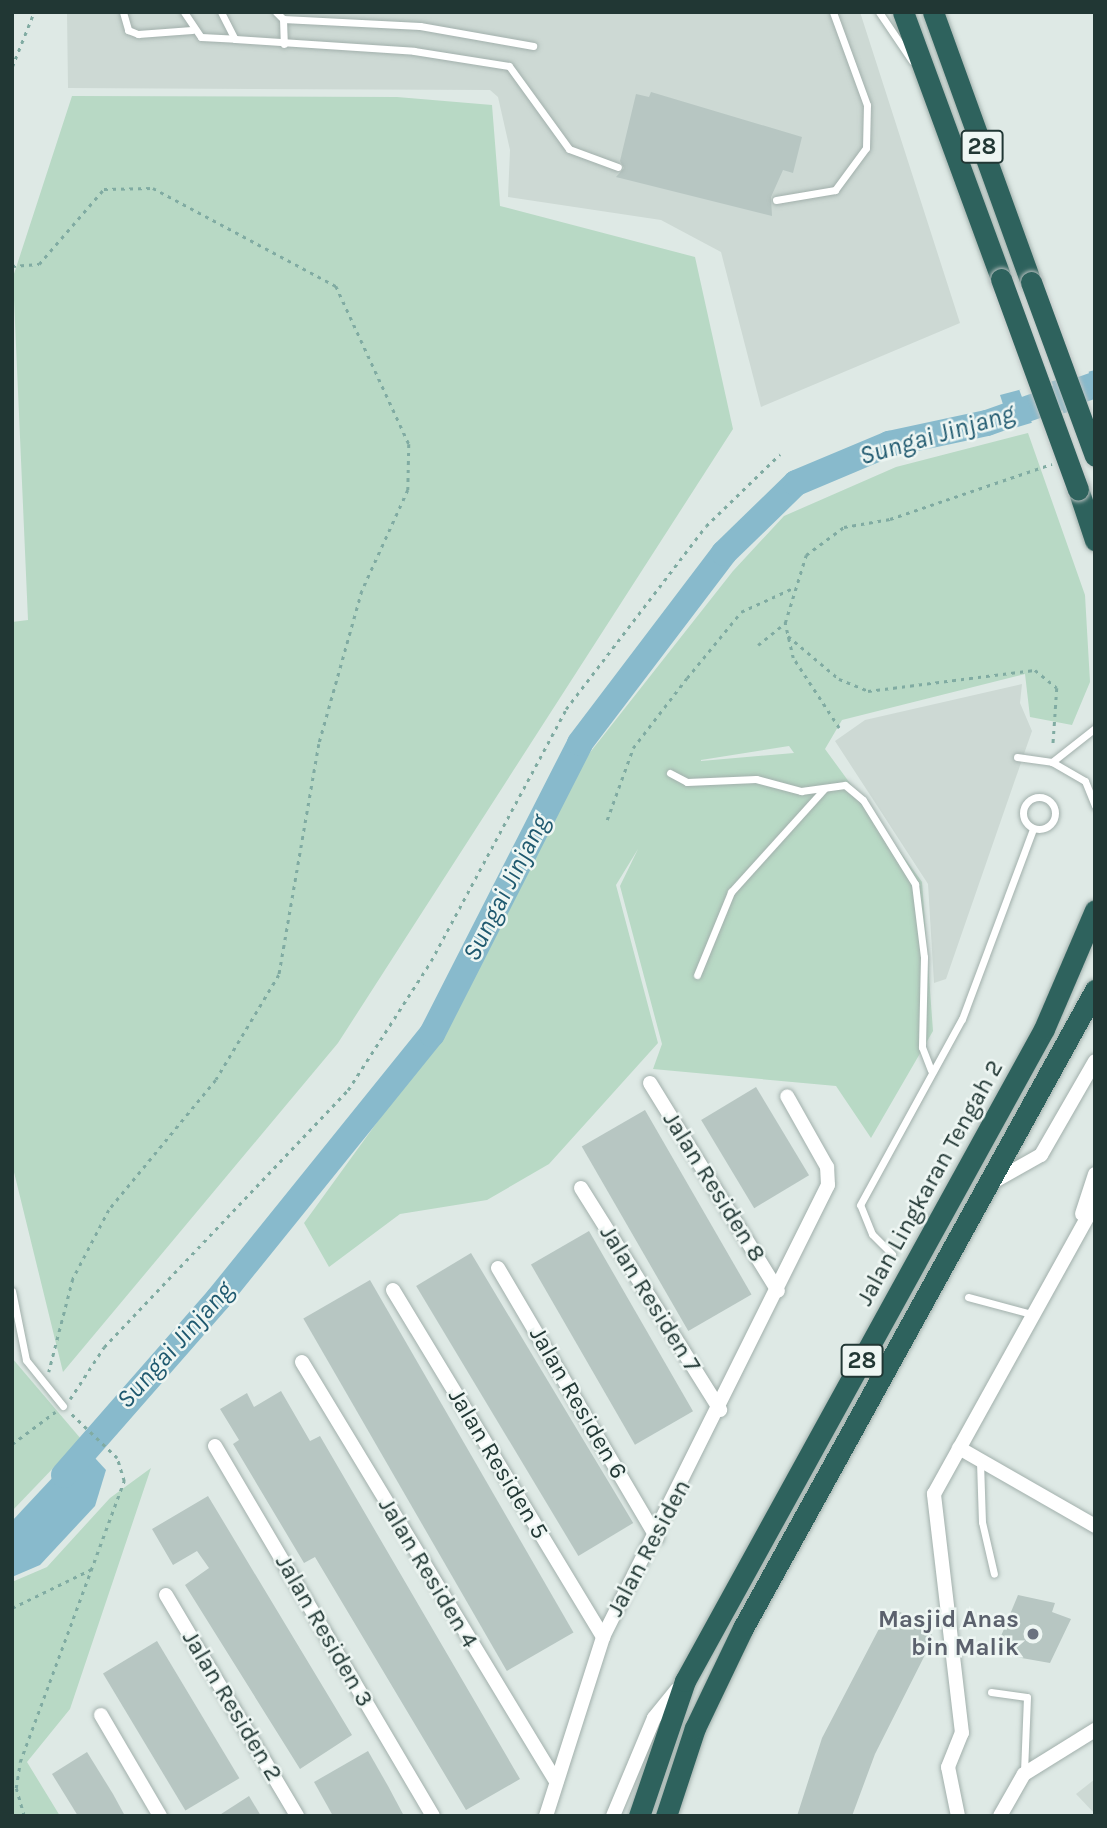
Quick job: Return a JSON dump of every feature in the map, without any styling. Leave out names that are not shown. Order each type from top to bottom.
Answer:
[{"type":"highway","name":"28","points":[[903,12],[1095,540]]},
{"type":"highway","name":"28","points":[[933,12],[1095,456]]},
{"type":"highway","name":"Jalan Lingkaran Tengah 2","points":[[639,1816],[685,1681],[1032,1052],[1095,910]]},
{"type":"highway","name":"28","points":[[666,1816],[720,1672],[993,1182],[1095,990]]},
{"type":"street","points":[[993,1182],[1041,1156],[1095,1061]]},
{"type":"street","name":"Jalan Residen 8","points":[[650,1083],[779,1291]]},
{"type":"street","name":"Jalan Residen","points":[[547,1816],[603,1637],[657,1538],[779,1291],[829,1174],[787,1096]]},
{"type":"street","points":[[1073,1242],[1095,1174]]},
{"type":"street","name":"Jalan Residen 7","points":[[581,1188],[719,1410]]},
{"type":"street","points":[[958,1816],[948,1767],[962,1732],[933,1503],[959,1448],[1095,1204]]},
{"type":"street","name":"Jalan Residen 6","points":[[498,1268],[657,1538]]},
{"type":"street","name":"Jalan Residen 5","points":[[393,1290],[603,1637]]},
{"type":"street","name":"Jalan Residen 4","points":[[302,1362],[556,1782]]},
{"type":"street","name":"Jalan Residen 3","points":[[215,1446],[433,1816]]},
{"type":"street","points":[[959,1448],[1095,1526]]},
{"type":"street","name":"Jalan Residen 2","points":[[166,1595],[297,1816]]},
{"type":"street","points":[[613,1816],[654,1718],[685,1681]]},
{"type":"street","points":[[101,1715],[160,1816]]},
{"type":"street","points":[[1000,1816],[1024,1774],[1095,1730]]},
{"type":"lane","points":[[123,12],[128,30],[138,34],[192,30]]},
{"type":"lane","points":[[184,12],[192,30],[201,37],[431,52],[509,66],[569,149],[618,167]]},
{"type":"lane","points":[[221,12],[235,39]]},
{"type":"lane","points":[[276,12],[283,19],[420,26],[533,46]]},
{"type":"lane","points":[[776,200],[835,190],[866,148],[867,105],[833,12]]},
{"type":"lane","points":[[879,12],[928,81]]},
{"type":"lane","points":[[283,19],[284,44]]},
{"type":"lane","points":[[1052,762],[1095,728]]},
{"type":"lane","points":[[1017,757],[1052,762],[1085,781],[1095,806]]},
{"type":"lane","points":[[670,773],[687,782],[756,779],[801,791],[845,785],[863,800],[915,884],[924,957],[922,1048],[931,1070]]},
{"type":"lane","points":[[697,975],[731,892],[825,788]]},
{"type":"lane","points":[[892,1254],[872,1234],[860,1205],[931,1070],[962,1019],[1033,829],[1054,818],[1051,803],[1042,797],[1027,802],[1022,811],[1033,829]]},
{"type":"lane","points":[[1095,903],[1095,910]]},
{"type":"lane","points":[[12,1291],[26,1360],[45,1388],[63,1406]]},
{"type":"lane","points":[[968,1297],[1035,1315]]},
{"type":"lane","points":[[980,1462],[982,1522],[994,1574]]},
{"type":"lane","points":[[991,1692],[1027,1697],[1024,1774]]},
{"type":"path","points":[[12,67],[34,12]]},
{"type":"path","points":[[12,266],[39,264],[104,188],[153,188],[336,286],[408,444],[408,490],[362,591],[319,744],[279,975],[216,1080],[109,1210],[74,1279],[45,1388]]},
{"type":"path","points":[[12,1444],[63,1406],[104,1347],[348,1090],[430,961],[566,709],[706,527],[780,454]]},
{"type":"path","points":[[839,728],[793,657],[785,623],[793,588],[806,555],[844,527],[890,519],[1056,463]]},
{"type":"path","points":[[607,820],[633,748],[687,678],[740,612],[793,588]]},
{"type":"path","points":[[758,645],[785,623]]},
{"type":"path","points":[[788,636],[839,679],[868,691],[1035,670],[1057,688],[1052,762]]},
{"type":"path","points":[[24,1816],[16,1788],[20,1762],[124,1481],[117,1458],[63,1406]]},
{"type":"path","points":[[12,1608],[92,1569]]},
{"type":"shaded area","points":[[67,12],[860,12],[960,323],[761,407],[721,252],[661,220],[508,197],[510,150],[498,97],[490,90],[68,88]]},
{"type":"shaded area","points":[[1022,684],[1020,703],[1032,731],[946,979],[934,983],[928,884],[835,741],[865,720]]},
{"type":"shaded area","points":[[1095,1779],[1095,1814],[1076,1794]]},
{"type":"green space","points":[[72,96],[397,97],[492,105],[500,206],[695,257],[733,429],[338,1043],[63,1372],[12,1164],[12,622],[28,620],[13,277]]},
{"type":"green space","points":[[1028,433],[1085,595],[1090,682],[1072,725],[1030,717],[1025,674],[842,720],[825,749],[922,882],[933,1031],[871,1138],[836,1086],[653,1069],[662,1044],[620,886],[638,849],[616,885],[658,1043],[549,1164],[487,1200],[400,1214],[329,1267],[304,1223],[428,1052],[562,788],[733,571],[784,516],[896,467]],"holes":[[[789,746],[794,753],[701,761]]]},
{"type":"green space","points":[[12,1358],[81,1439],[12,1511]]},
{"type":"green space","points":[[151,1468],[70,1709],[27,1762],[60,1816],[12,1816],[12,1582],[47,1567],[110,1498]]},
{"type":"water","points":[[1095,370],[1095,404],[1011,429],[1000,395]]},
{"type":"water","points":[[83,1445],[106,1470],[95,1506],[40,1565],[12,1577],[12,1521]]},
{"type":"pier","points":[[1088,368],[1095,408],[1071,415],[1057,376]]},
{"type":"pier","points":[[1050,378],[1065,417],[1034,429],[1019,390]]},
{"type":"building","points":[[651,92],[802,137],[793,173],[783,170],[771,197],[772,216],[616,177],[624,168],[620,161],[636,94],[649,97]]},
{"type":"building","points":[[756,1087],[809,1175],[754,1208],[701,1120]]},
{"type":"building","points":[[645,1110],[752,1294],[688,1331],[582,1146]]},
{"type":"building","points":[[589,1231],[693,1411],[635,1445],[531,1264]]},
{"type":"building","points":[[471,1253],[633,1523],[578,1556],[416,1286]]},
{"type":"building","points":[[370,1280],[574,1632],[507,1671],[303,1318]]},
{"type":"building","points":[[281,1391],[310,1441],[320,1436],[520,1779],[466,1810],[315,1557],[304,1563],[233,1444],[239,1440],[220,1409],[247,1393],[254,1407]]},
{"type":"building","points":[[208,1496],[352,1735],[300,1769],[185,1585],[209,1568],[197,1551],[173,1565],[152,1529]]},
{"type":"building","name":"Masjid Anas bin Malik","points":[[1018,1595],[1055,1603],[1052,1612],[1071,1619],[1050,1663],[994,1653]]},
{"type":"building","points":[[900,1612],[929,1626],[933,1639],[875,1754],[852,1816],[797,1816],[822,1738],[882,1623]]},
{"type":"building","points":[[157,1641],[239,1778],[185,1811],[103,1673]]},
{"type":"building","points":[[368,1751],[404,1816],[333,1816],[314,1782]]},
{"type":"building","points":[[87,1752],[125,1816],[78,1816],[52,1774]]},
{"type":"building","points":[[249,1796],[261,1816],[218,1816]]},
{"type":"waterway","name":"Sungai Jinjang","points":[[64,1475],[218,1299],[432,1034],[580,743],[724,553],[796,483],[889,444],[987,423],[1095,385]]},
{"type":"place","name":"Masjid Anas bin Malik","points":[[1033,1634]]}]
